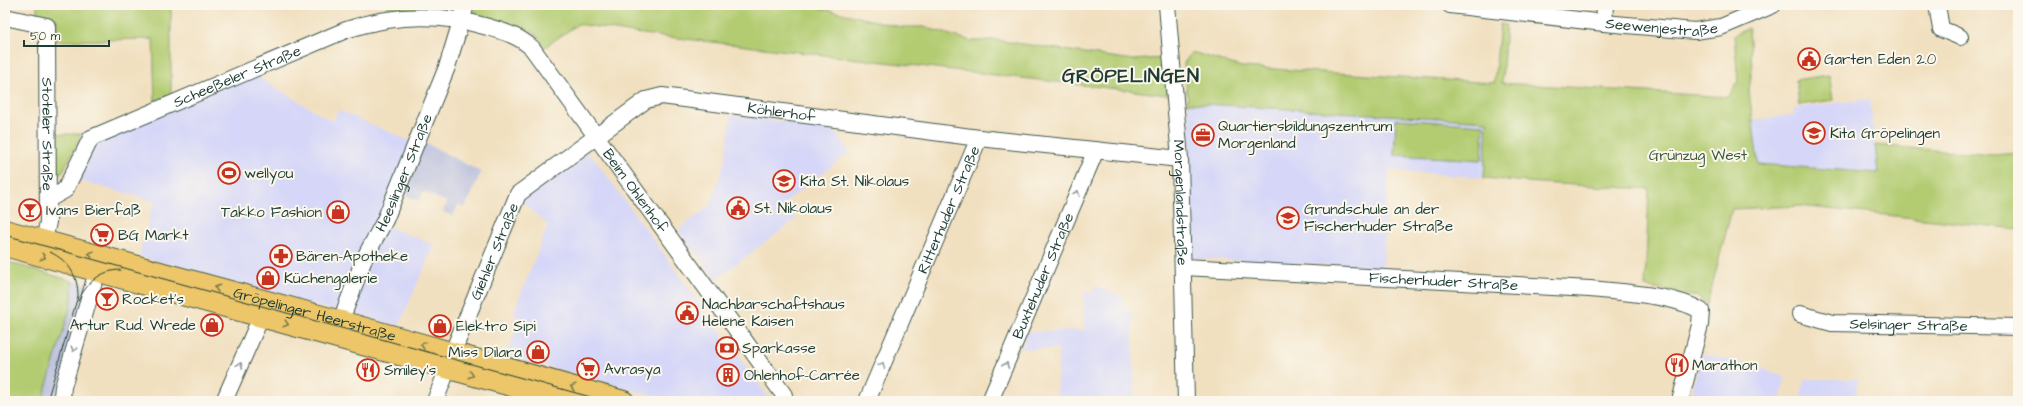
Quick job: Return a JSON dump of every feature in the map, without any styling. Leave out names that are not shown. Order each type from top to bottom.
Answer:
[{"type":"main road","name":"Gröpelinger Heerstraße","points":[[5,230],[338,330],[450,361],[624,401]]},
{"type":"main road","name":"Gröpelinger Heerstraße","points":[[5,246],[261,317],[338,330]]},
{"type":"main road","name":"Gröpelinger Heerstraße","points":[[450,361],[565,401]]},
{"type":"street","name":"Morgenlandstraße","points":[[1167,5],[1180,158],[1184,267],[1186,401]]},
{"type":"street","name":"Seewenjestraße","points":[[1450,5],[1604,23],[1695,31],[1721,27],[1766,7]]},
{"type":"street","points":[[1604,23],[1605,5]]},
{"type":"street","points":[[1937,5],[1941,29],[1960,38]]},
{"type":"street","name":"Beim Ohlenhof","points":[[464,12],[527,43],[784,395]]},
{"type":"street","name":"Scheeßeler Straße","points":[[48,199],[64,190],[91,138],[346,30],[372,21],[464,12]]},
{"type":"street","name":"Heeslinger Straße","points":[[338,330],[364,259],[385,220],[444,74],[464,12]]},
{"type":"street","name":"Stoteler Straße","points":[[5,17],[47,26],[48,222],[44,241]]},
{"type":"street","name":"Köhlerhof","points":[[596,136],[646,100],[662,96],[979,138]]},
{"type":"street","name":"Giehler Straße","points":[[435,401],[518,194],[596,136]]},
{"type":"street","name":"Ritterhuder Straße","points":[[867,401],[979,138],[1180,158]]},
{"type":"street","name":"Buxtehuder Straße","points":[[990,401],[1096,150]]},
{"type":"street","name":"Fischerhuder Straße","points":[[1184,267],[1606,291],[1682,303],[1692,306],[1701,312],[1700,325],[1680,401]]},
{"type":"street","points":[[65,401],[62,396],[63,387],[97,272]]},
{"type":"street","name":"Selsinger Straße","points":[[1800,314],[1832,323],[2018,327]]},
{"type":"street","points":[[224,401],[261,317]]},
{"type":"shaded area","points":[[251,73],[333,122],[338,110],[417,144],[385,225],[434,245],[399,326],[316,306],[139,256],[154,201],[73,179],[90,143]]},
{"type":"shaded area","name":"Kita Gröpelingen","points":[[1870,99],[1878,173],[1758,164],[1752,121],[1794,114],[1793,108]]},
{"type":"shaded area","name":"Grundschule an der Fischerhuder Straße","points":[[1188,103],[1487,121],[1484,178],[1389,170],[1383,268],[1191,258]]},
{"type":"shaded area","points":[[731,115],[830,127],[850,152],[784,203],[796,219],[716,279],[678,230],[710,206],[725,160]]},
{"type":"shaded area","points":[[422,141],[481,172],[465,208],[458,205],[453,216],[443,212],[447,202],[423,192],[419,201],[400,193]]},
{"type":"shaded area","points":[[585,153],[593,157],[771,401],[673,401],[506,355],[522,318],[513,314],[548,225],[522,202],[528,195]]},
{"type":"shaded area","points":[[72,281],[89,285],[87,298],[55,401],[42,401],[72,302]]},
{"type":"shaded area","points":[[1094,286],[1123,297],[1124,311],[1132,311],[1135,401],[1031,401],[1031,398],[1057,397],[1058,349],[1021,349],[1027,332],[1084,330],[1084,291],[1093,294]]},
{"type":"shaded area","points":[[1702,354],[1749,364],[1786,377],[1780,401],[1689,401]]},
{"type":"shaded area","points":[[1804,379],[1857,379],[1857,401],[1800,401]]},
{"type":"green space","points":[[37,5],[171,5],[171,95],[155,101],[153,39],[56,41],[57,20],[37,15]]},
{"type":"green space","points":[[388,5],[451,5],[445,10],[387,9]]},
{"type":"green space","points":[[477,5],[808,5],[901,27],[924,27],[971,41],[995,40],[1133,60],[1164,58],[1168,95],[634,33],[578,24],[545,47],[533,31],[527,35],[474,15]]},
{"type":"green space","name":"Grünzug West","points":[[1500,24],[1506,25],[1502,83],[1728,97],[1738,82],[1734,35],[1749,28],[1752,69],[1749,91],[1758,164],[1878,173],[1875,145],[1993,155],[2018,153],[2018,229],[1800,206],[1732,209],[1707,305],[1698,297],[1645,287],[1649,189],[1539,183],[1484,178],[1487,121],[1188,103],[1184,63],[1192,52],[1242,67],[1494,83]]},
{"type":"green space","points":[[1829,75],[1833,100],[1799,105],[1796,80]]},
{"type":"green space","points":[[1396,119],[1484,125],[1482,160],[1394,155]]},
{"type":"green space","points":[[56,134],[82,134],[62,173],[58,175],[54,172]]},
{"type":"green space","points":[[5,261],[72,281],[72,302],[42,401],[5,401]]},
{"type":"tram line","points":[[5,235],[605,401]]},
{"type":"tram line","points":[[47,401],[78,296],[78,289],[71,270],[62,260],[50,252]]},
{"type":"tram line","points":[[78,301],[90,283],[95,279],[107,272],[121,270]]},
{"type":"place","name":"Garten Eden 2.0","points":[[1809,59]]},
{"type":"place","name":"Kita Gröpelingen","points":[[1814,133]]},
{"type":"place","name":"Quartiersbildungszentrum Morgenland","points":[[1203,135]]},
{"type":"place","name":"wellyou","points":[[229,173]]},
{"type":"place","name":"Kita St. Nikolaus","points":[[784,181]]},
{"type":"place","name":"St. Nikolaus","points":[[738,208]]},
{"type":"place","name":"Ivans Bierfaß","points":[[30,210]]},
{"type":"place","name":"Takko Fashion","points":[[338,212]]},
{"type":"place","name":"Grundschule an der Fischerhuder Straße","points":[[1288,218]]},
{"type":"place","name":"BG Markt","points":[[102,235]]},
{"type":"place","name":"Bären-Apotheke","points":[[281,256]]},
{"type":"place","name":"Küchengalerie","points":[[268,278]]},
{"type":"place","name":"Rocket's","points":[[107,299]]},
{"type":"place","name":"Nachbarschaftshaus Helene Kaisen","points":[[687,313]]},
{"type":"place","name":"Artur Rud. Wrede","points":[[212,325]]},
{"type":"place","name":"Elektro Sipi","points":[[440,326]]},
{"type":"place","name":"Sparkasse","points":[[727,348]]},
{"type":"place","name":"Miss Dilara","points":[[538,352]]},
{"type":"place","name":"Marathon","points":[[1677,365]]},
{"type":"place","name":"Avrasya","points":[[588,369]]},
{"type":"place","name":"Smiley's","points":[[368,370]]},
{"type":"place","name":"Ohlenhof-Carrée","points":[[728,375]]},
{"type":"district","name":"GRÖPELINGEN","points":[[1131,75]]}]
